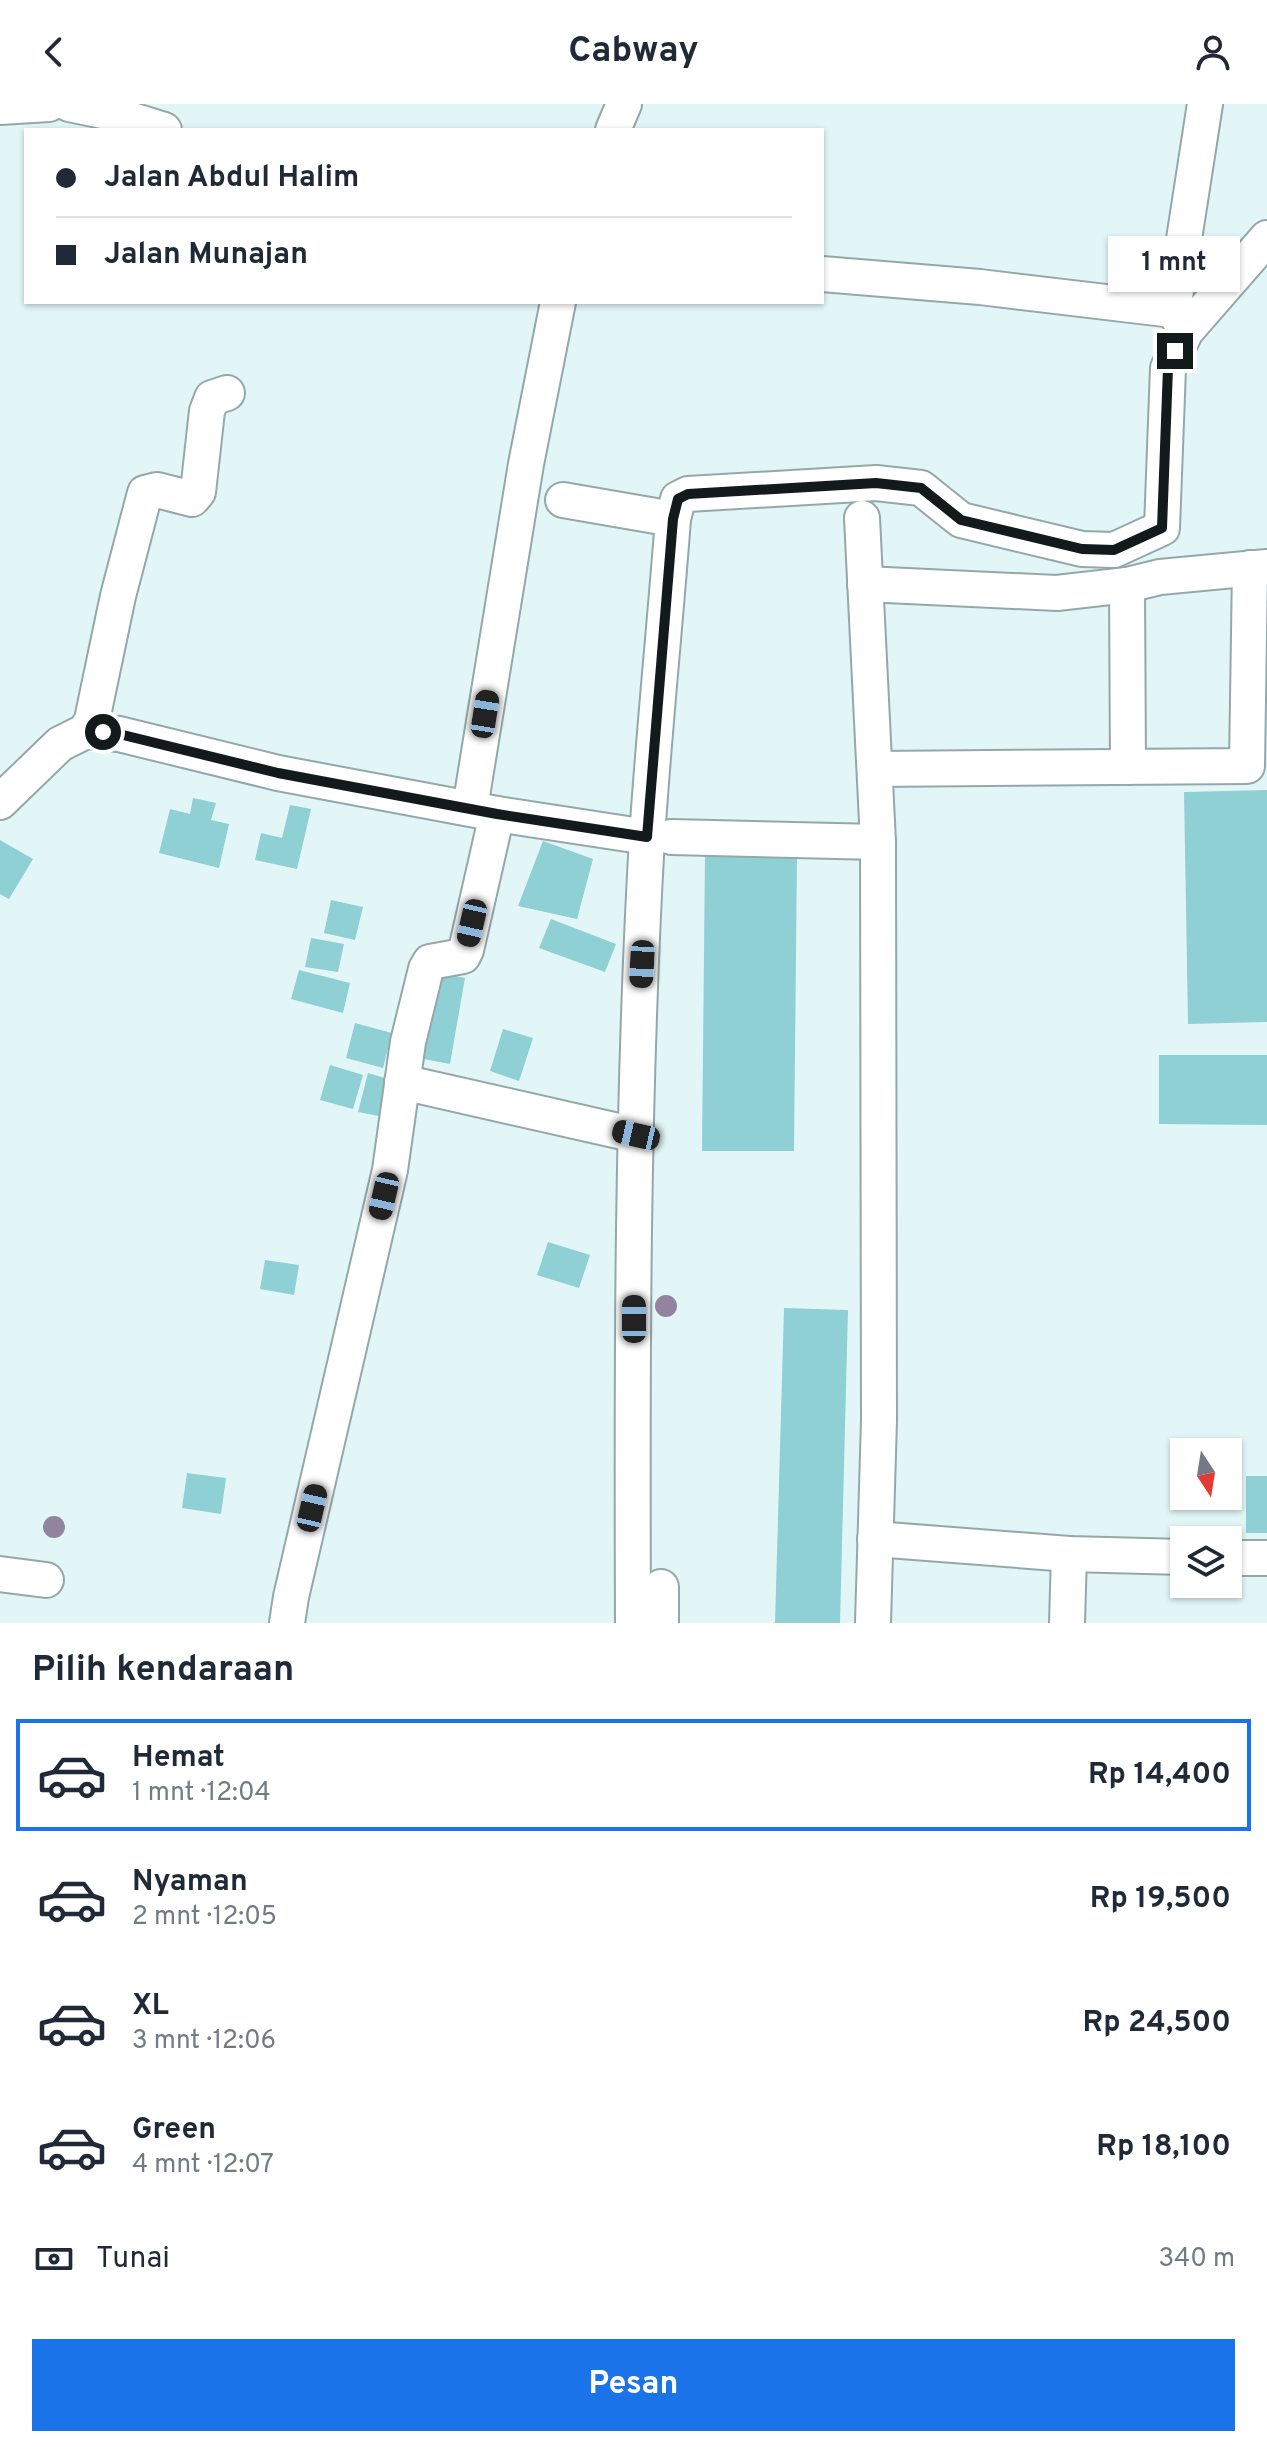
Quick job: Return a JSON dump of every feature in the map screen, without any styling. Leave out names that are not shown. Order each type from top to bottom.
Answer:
[{"type":"street","points":[[0,107],[49,104]]},
{"type":"street","points":[[69,104],[158,128]]},
{"type":"street","points":[[614,128],[624,104]]},
{"type":"street","points":[[633,1623],[636,1135],[659,837],[673,519],[678,499],[688,494],[876,483],[921,488],[961,520],[1082,549],[1114,550],[1162,528],[1168,368],[1180,320],[1205,104]]},
{"type":"street","points":[[1180,320],[1267,238]]},
{"type":"street","points":[[824,274],[980,287],[1180,320]]},
{"type":"street","points":[[287,1623],[390,1170],[408,1042],[426,969],[430,962],[463,956],[466,950],[526,464],[558,304]]},
{"type":"street","points":[[86,731],[92,720],[118,596],[145,493],[157,490],[192,499],[198,492],[207,411],[212,398],[227,393]]},
{"type":"street","points":[[563,500],[673,519]]},
{"type":"street","points":[[862,518],[878,842],[879,1420],[873,1623]]},
{"type":"street","points":[[865,584],[1057,593],[1127,585],[1160,577],[1258,568],[1257,766],[875,769]]},
{"type":"street","points":[[1127,585],[1128,767]]},
{"type":"street","points":[[0,802],[60,744],[86,731],[119,734],[278,773],[484,811],[659,837],[878,842]]},
{"type":"street","points":[[402,1082],[636,1135]]},
{"type":"street","points":[[875,1539],[1069,1554],[1170,1557]]},
{"type":"street","points":[[1067,1623],[1069,1554]]},
{"type":"street","points":[[1242,1558],[1267,1558]]},
{"type":"street","points":[[0,1574],[46,1580]]},
{"type":"street","points":[[661,1587],[661,1623]]},
{"type":"building","points":[[1267,790],[1267,1022],[1188,1024],[1184,792]]},
{"type":"building","points":[[193,798],[216,803],[211,820],[229,824],[219,868],[159,853],[170,809],[190,814]]},
{"type":"building","points":[[290,805],[311,809],[297,869],[255,860],[261,833],[282,838]]},
{"type":"building","points":[[0,840],[33,859],[9,899],[0,894]]},
{"type":"building","points":[[543,841],[593,859],[577,919],[518,906]]},
{"type":"building","points":[[705,854],[797,855],[794,1151],[702,1151]]},
{"type":"building","points":[[331,900],[363,907],[355,940],[324,933]]},
{"type":"building","points":[[551,919],[616,944],[605,972],[539,948]]},
{"type":"building","points":[[311,938],[344,944],[338,972],[305,967]]},
{"type":"building","points":[[299,970],[350,983],[343,1013],[291,999]]},
{"type":"building","points":[[429,971],[465,978],[450,1064],[413,1057]]},
{"type":"building","points":[[355,1023],[392,1033],[383,1068],[346,1058]]},
{"type":"building","points":[[503,1029],[533,1038],[519,1081],[490,1071]]},
{"type":"building","points":[[1159,1055],[1267,1055],[1267,1125],[1159,1124]]},
{"type":"building","points":[[330,1065],[363,1075],[353,1109],[320,1100]]},
{"type":"building","points":[[368,1073],[388,1079],[379,1116],[358,1112]]},
{"type":"building","points":[[548,1242],[590,1255],[579,1288],[537,1275]]},
{"type":"building","points":[[265,1260],[299,1265],[294,1295],[260,1289]]},
{"type":"building","points":[[784,1308],[848,1310],[840,1623],[775,1623]]},
{"type":"building","points":[[187,1473],[226,1478],[221,1514],[182,1508]]},
{"type":"building","points":[[1246,1476],[1267,1476],[1267,1533],[1246,1533]]},
{"type":"route","points":[[103,732],[278,773],[497,814],[647,837],[673,519],[678,499],[688,494],[876,483],[921,488],[961,520],[1082,549],[1114,550],[1162,528],[1168,368],[1175,351]]}]
